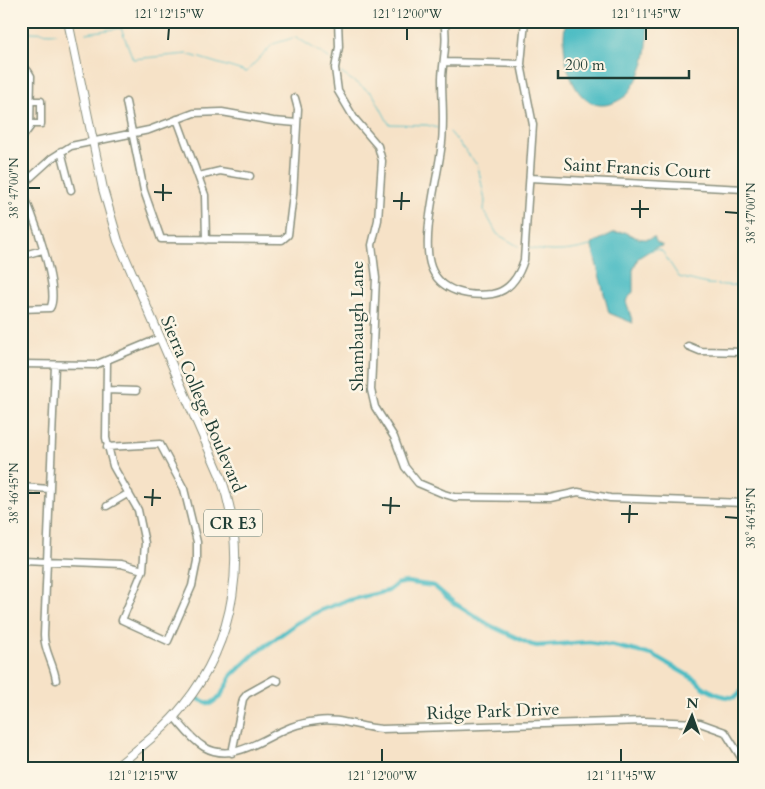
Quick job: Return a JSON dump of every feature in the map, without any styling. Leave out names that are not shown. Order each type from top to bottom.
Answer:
[{"type":"main road","name":"Sierra College Boulevard","points":[[68,21],[105,198],[118,241],[223,484],[232,519],[236,556],[233,596],[222,639],[201,681],[174,717],[115,768]]},
{"type":"street","name":"Shambaugh Lane","points":[[338,21],[339,46],[335,68],[338,91],[354,118],[373,139],[381,154],[378,220],[372,245],[376,278],[371,390],[375,407],[394,437],[405,467],[411,475],[425,487],[454,497],[550,498],[578,492],[610,498],[744,502]]},
{"type":"street","points":[[444,21],[446,37],[443,136],[430,221],[428,254],[433,271],[443,284],[451,290],[476,295],[494,294],[506,288],[521,269],[524,260],[533,125],[521,64],[526,21]]},
{"type":"street","points":[[444,62],[521,64]]},
{"type":"street","points":[[21,70],[31,72],[30,124],[26,135],[21,139]]},
{"type":"street","points":[[126,102],[144,191],[159,236],[165,240],[206,240],[286,238],[293,199],[298,105],[295,98]]},
{"type":"street","points":[[30,101],[41,101],[41,124],[30,124]]},
{"type":"street","points":[[21,186],[61,152],[76,144],[132,133],[200,112],[297,123]]},
{"type":"street","points":[[177,119],[199,176],[206,201],[206,240]]},
{"type":"street","points":[[61,152],[71,190]]},
{"type":"street","points":[[199,176],[220,171],[250,176]]},
{"type":"street","name":"Saint Francis Court","points":[[530,178],[744,189]]},
{"type":"street","points":[[21,191],[30,207],[51,280],[52,305],[45,310],[21,308]]},
{"type":"street","points":[[21,256],[42,250]]},
{"type":"street","points":[[21,364],[88,366],[108,361],[160,338]]},
{"type":"street","points":[[688,346],[700,351],[744,352]]},
{"type":"street","points":[[107,447],[160,444],[186,495],[197,542],[196,571],[187,602],[168,641],[122,620],[143,570],[144,538],[138,510],[112,466],[107,447],[108,361]]},
{"type":"street","points":[[55,365],[44,642],[56,680]]},
{"type":"street","points":[[107,390],[136,391]]},
{"type":"street","points":[[21,488],[50,489]]},
{"type":"street","points":[[108,506],[129,493]]},
{"type":"street","points":[[22,560],[120,564],[143,570]]},
{"type":"street","points":[[174,717],[203,747],[220,753],[232,753],[243,699],[262,685],[274,679],[278,681]]},
{"type":"street","name":"Ridge Park Drive","points":[[232,753],[291,727],[320,720],[382,729],[644,721],[700,723],[716,727],[725,732],[744,762]]},
{"type":"water","points":[[566,21],[648,21],[645,60],[639,76],[627,95],[610,104],[596,104],[584,98],[575,86],[568,70],[564,36]]},
{"type":"water","points":[[625,232],[643,239],[654,237],[657,243],[663,246],[654,248],[638,258],[633,270],[633,292],[626,301],[633,323],[609,313],[592,247],[593,243],[613,233]]},
{"type":"waterway","points":[[21,27],[29,32],[56,33]]},
{"type":"waterway","points":[[86,33],[121,28],[133,59],[187,54],[246,72],[273,44],[296,37],[329,58]]},
{"type":"waterway","points":[[341,73],[373,94],[389,124],[427,125],[438,128]]},
{"type":"waterway","points":[[450,132],[478,166],[485,201],[484,210],[497,234],[518,246]]},
{"type":"waterway","points":[[529,248],[561,251],[593,245]]},
{"type":"waterway","points":[[649,251],[657,249],[662,251],[679,277],[707,284],[744,286]]},
{"type":"waterway","points":[[196,698],[210,704],[220,697],[232,675],[253,655],[297,623],[319,611],[345,601],[388,591],[397,584],[406,582],[434,586],[454,603],[489,625],[532,645],[589,642],[614,646],[653,655],[719,695],[735,697],[744,689]]}]
